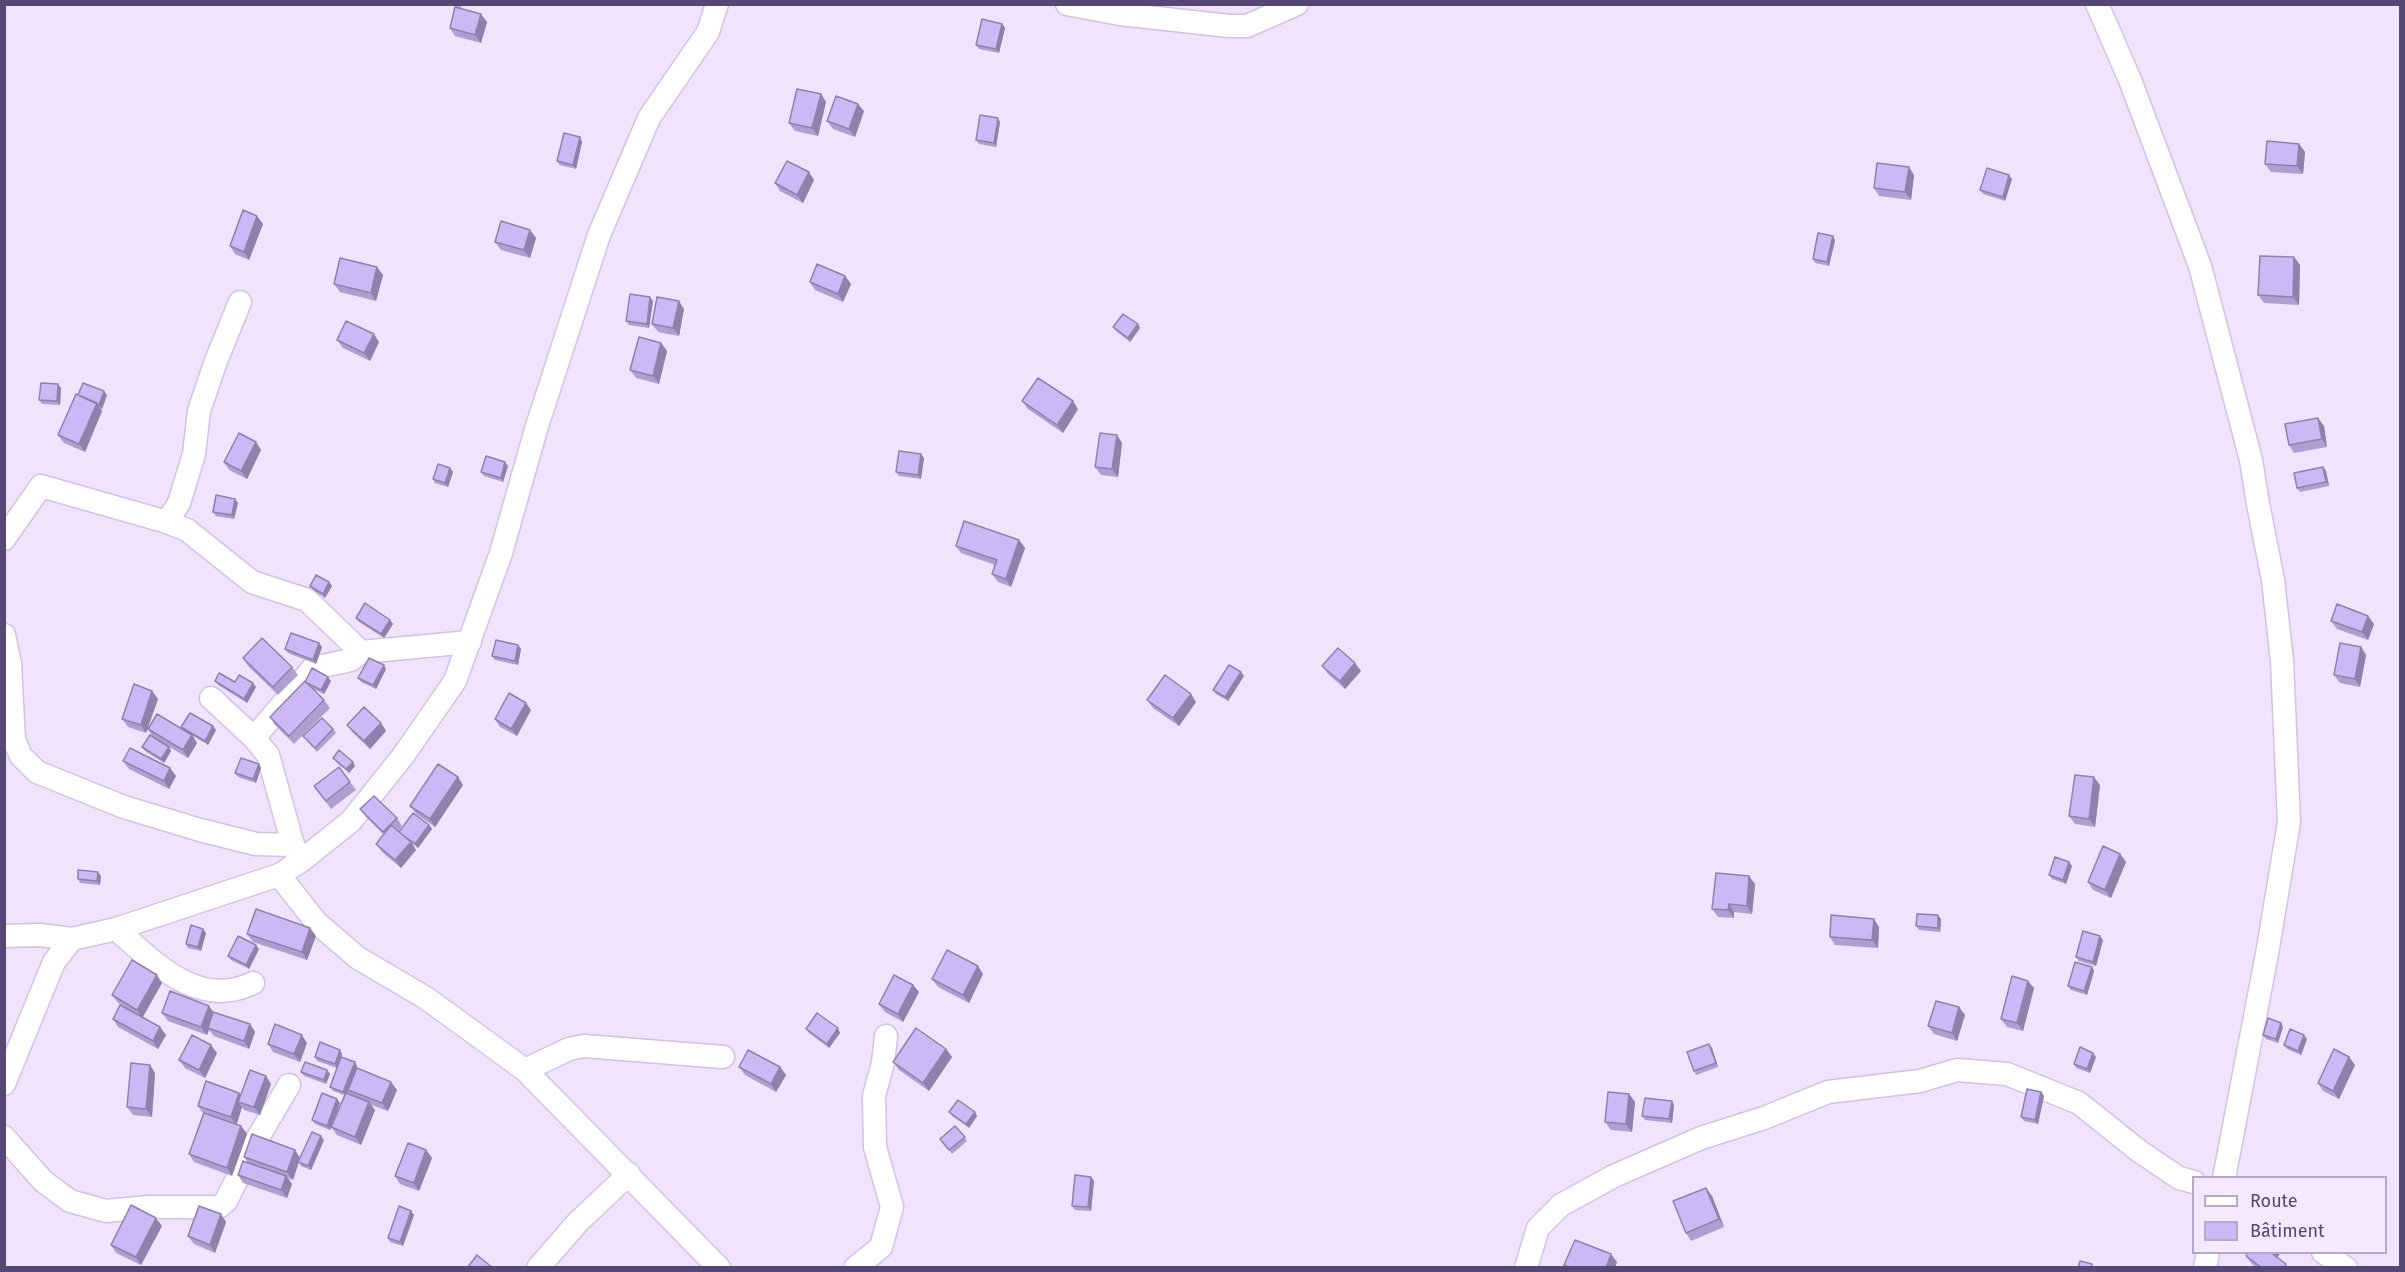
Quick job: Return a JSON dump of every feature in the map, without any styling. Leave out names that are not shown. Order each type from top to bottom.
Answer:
[{"type":"street","points":[[4,936],[40,935],[72,939],[116,929],[279,875],[297,853],[351,820],[403,756],[455,681],[470,642],[501,554],[537,426],[599,235],[649,118],[708,33],[717,4]]},
{"type":"street","points":[[1067,4],[1120,14],[1247,26],[1297,4]]},
{"type":"street","points":[[2097,4],[2130,80],[2200,266],[2252,460],[2273,580],[2282,661],[2289,822],[2257,1009],[2224,1176]]},
{"type":"street","points":[[167,522],[179,503],[194,454],[199,411],[216,360],[240,302]]},
{"type":"street","points":[[4,539],[40,486],[167,522],[187,530],[252,582],[307,600],[361,652]]},
{"type":"street","points":[[4,635],[10,664],[14,740],[21,756],[37,772],[124,807],[200,830],[297,853]]},
{"type":"street","points":[[254,738],[313,668],[351,660],[361,652],[470,642]]},
{"type":"street","points":[[211,698],[254,738],[268,755],[297,853]]},
{"type":"street","points":[[279,875],[316,922],[358,958],[426,998],[525,1070],[719,1268]]},
{"type":"street","points":[[116,929],[164,972],[183,982],[223,992],[238,991],[253,983]]},
{"type":"street","points":[[4,1084],[54,962],[72,939]]},
{"type":"street","points":[[855,1268],[881,1247],[892,1207],[875,1147],[874,1096],[884,1062],[886,1036]]},
{"type":"street","points":[[525,1070],[569,1049],[584,1046],[723,1057]]},
{"type":"street","points":[[1526,1268],[1538,1228],[1561,1205],[1614,1176],[1701,1138],[1764,1118],[1828,1092],[1920,1081],[1957,1070],[2007,1074],[2079,1103],[2139,1151],[2179,1178],[2192,1182]]},
{"type":"street","points":[[4,1137],[43,1181],[70,1201],[106,1211],[150,1207],[219,1208],[226,1201],[256,1141],[289,1085]]},
{"type":"street","points":[[538,1268],[578,1222],[629,1174]]},
{"type":"street","points":[[2326,1254],[2346,1268]]},
{"type":"building","points":[[455,7],[481,14],[475,35],[450,28]]},
{"type":"building","points":[[982,19],[1002,24],[996,49],[976,45]]},
{"type":"building","points":[[797,89],[821,94],[812,128],[789,123]]},
{"type":"building","points":[[836,96],[858,104],[849,129],[827,121]]},
{"type":"building","points":[[980,115],[998,118],[994,143],[976,140]]},
{"type":"building","points":[[564,133],[580,137],[573,165],[557,161]]},
{"type":"building","points":[[2267,141],[2299,144],[2297,166],[2265,164]]},
{"type":"building","points":[[787,161],[809,172],[797,195],[775,183]]},
{"type":"building","points":[[1877,163],[1909,167],[1905,192],[1874,188]]},
{"type":"building","points":[[1987,168],[2009,175],[2003,197],[1980,190]]},
{"type":"building","points":[[243,210],[257,216],[244,252],[230,246]]},
{"type":"building","points":[[501,221],[530,230],[524,250],[495,242]]},
{"type":"building","points":[[1818,233],[1833,236],[1827,262],[1813,259]]},
{"type":"building","points":[[2260,256],[2294,257],[2293,297],[2258,295]]},
{"type":"building","points":[[340,258],[377,267],[371,293],[334,284]]},
{"type":"building","points":[[817,264],[845,276],[838,294],[810,282]]},
{"type":"building","points":[[630,294],[650,297],[647,324],[626,321]]},
{"type":"building","points":[[657,297],[679,301],[673,328],[652,324]]},
{"type":"building","points":[[1123,314],[1138,324],[1128,338],[1113,327]]},
{"type":"building","points":[[346,321],[374,334],[364,353],[337,340]]},
{"type":"building","points":[[639,337],[661,343],[653,376],[630,370]]},
{"type":"building","points":[[1038,378],[1073,401],[1057,425],[1022,401]]},
{"type":"building","points":[[41,383],[58,384],[57,401],[39,400]]},
{"type":"building","points":[[83,383],[104,391],[99,405],[78,395]]},
{"type":"building","points":[[76,394],[97,403],[79,444],[58,435]]},
{"type":"building","points":[[2318,418],[2322,439],[2289,445],[2285,424]]},
{"type":"building","points":[[239,433],[256,442],[241,471],[224,462]]},
{"type":"building","points":[[1100,433],[1117,435],[1112,469],[1095,467]]},
{"type":"building","points":[[899,451],[921,454],[918,475],[896,472]]},
{"type":"building","points":[[486,456],[505,462],[501,478],[481,472]]},
{"type":"building","points":[[438,464],[450,468],[445,483],[433,479]]},
{"type":"building","points":[[2323,467],[2326,482],[2297,488],[2294,473]]},
{"type":"building","points":[[216,495],[235,499],[232,515],[213,512]]},
{"type":"building","points":[[964,521],[1019,540],[1006,579],[992,574],[997,560],[956,546]]},
{"type":"building","points":[[316,575],[329,582],[323,594],[310,586]]},
{"type":"building","points":[[365,603],[390,620],[381,634],[356,618]]},
{"type":"building","points":[[2337,604],[2368,616],[2362,632],[2331,621]]},
{"type":"building","points":[[291,633],[319,643],[313,660],[285,649]]},
{"type":"building","points":[[262,638],[292,667],[273,687],[243,658]]},
{"type":"building","points":[[496,640],[518,645],[515,661],[492,656]]},
{"type":"building","points":[[2340,643],[2361,647],[2355,679],[2334,675]]},
{"type":"building","points":[[1338,648],[1355,663],[1340,681],[1322,666]]},
{"type":"building","points":[[369,658],[384,665],[373,685],[358,678]]},
{"type":"building","points":[[1229,665],[1241,672],[1225,697],[1213,690]]},
{"type":"building","points":[[312,668],[328,677],[321,690],[305,682]]},
{"type":"building","points":[[219,673],[235,682],[239,675],[253,683],[244,699],[215,681]]},
{"type":"building","points":[[1165,675],[1191,694],[1173,718],[1147,700]]},
{"type":"building","points":[[305,681],[324,700],[289,736],[270,717]]},
{"type":"building","points":[[134,684],[152,691],[141,725],[122,719]]},
{"type":"building","points":[[509,693],[526,703],[511,729],[495,719]]},
{"type":"building","points":[[364,707],[381,723],[364,741],[347,725]]},
{"type":"building","points":[[190,713],[213,726],[205,741],[181,727]]},
{"type":"building","points":[[157,714],[192,735],[183,750],[148,729]]},
{"type":"building","points":[[322,718],[333,729],[315,748],[303,736]]},
{"type":"building","points":[[150,735],[169,747],[161,759],[142,747]]},
{"type":"building","points":[[130,748],[170,768],[164,781],[123,761]]},
{"type":"building","points":[[339,750],[353,762],[346,769],[333,758]]},
{"type":"building","points":[[241,758],[259,764],[253,779],[235,773]]},
{"type":"building","points":[[438,764],[458,777],[430,819],[410,806]]},
{"type":"building","points":[[339,767],[350,782],[326,801],[314,786]]},
{"type":"building","points":[[2075,775],[2094,777],[2089,819],[2069,816]]},
{"type":"building","points":[[374,796],[397,818],[383,832],[360,809]]},
{"type":"building","points":[[413,813],[429,825],[415,844],[399,832]]},
{"type":"building","points":[[391,825],[411,842],[395,860],[376,844]]},
{"type":"building","points":[[2103,846],[2120,854],[2105,890],[2088,882]]},
{"type":"building","points":[[2055,857],[2069,862],[2063,880],[2049,875]]},
{"type":"building","points":[[78,870],[98,872],[97,881],[78,879]]},
{"type":"building","points":[[1716,873],[1749,876],[1747,906],[1729,904],[1728,910],[1712,909]]},
{"type":"building","points":[[256,909],[310,928],[302,952],[247,934]]},
{"type":"building","points":[[1917,914],[1938,915],[1938,928],[1916,926]]},
{"type":"building","points":[[1831,915],[1874,919],[1872,940],[1830,937]]},
{"type":"building","points":[[191,925],[203,929],[198,947],[186,944]]},
{"type":"building","points":[[2083,931],[2100,936],[2093,962],[2076,957]]},
{"type":"building","points":[[238,936],[256,945],[246,965],[228,956]]},
{"type":"building","points":[[947,950],[978,966],[963,995],[932,979]]},
{"type":"building","points":[[132,960],[157,975],[137,1010],[112,995]]},
{"type":"building","points":[[2075,962],[2092,967],[2084,991],[2068,986]]},
{"type":"building","points":[[894,975],[913,985],[898,1014],[879,1004]]},
{"type":"building","points":[[2012,976],[2028,981],[2017,1023],[2001,1019]]},
{"type":"building","points":[[170,991],[209,1006],[201,1027],[162,1013]]},
{"type":"building","points":[[1936,1001],[1959,1007],[1952,1033],[1928,1026]]},
{"type":"building","points":[[120,1005],[160,1027],[153,1041],[113,1019]]},
{"type":"building","points":[[213,1012],[250,1024],[244,1041],[208,1028]]},
{"type":"building","points":[[817,1013],[838,1028],[827,1044],[806,1029]]},
{"type":"building","points":[[2268,1018],[2281,1023],[2276,1039],[2263,1035]]},
{"type":"building","points":[[275,1024],[302,1035],[294,1054],[268,1044]]},
{"type":"building","points":[[916,1028],[946,1049],[923,1083],[893,1062]]},
{"type":"building","points":[[2290,1029],[2304,1035],[2298,1051],[2284,1045]]},
{"type":"building","points":[[192,1035],[211,1045],[199,1070],[179,1060]]},
{"type":"building","points":[[320,1042],[340,1050],[335,1064],[315,1057]]},
{"type":"building","points":[[1709,1044],[1716,1063],[1694,1071],[1687,1052]]},
{"type":"building","points":[[2080,1047],[2093,1053],[2087,1069],[2074,1064]]},
{"type":"building","points":[[2334,1049],[2349,1057],[2333,1091],[2318,1083]]},
{"type":"building","points":[[748,1050],[780,1067],[771,1084],[739,1067]]},
{"type":"building","points":[[341,1057],[355,1062],[343,1092],[330,1087]]},
{"type":"building","points":[[305,1062],[327,1070],[324,1080],[301,1072]]},
{"type":"building","points":[[131,1063],[150,1065],[146,1109],[127,1107]]},
{"type":"building","points":[[357,1068],[391,1082],[382,1103],[348,1090]]},
{"type":"building","points":[[250,1070],[266,1076],[254,1107],[238,1102]]},
{"type":"building","points":[[206,1081],[239,1093],[231,1117],[198,1106]]},
{"type":"building","points":[[2027,1089],[2041,1092],[2035,1120],[2021,1117]]},
{"type":"building","points":[[1608,1092],[1629,1094],[1626,1124],[1605,1122]]},
{"type":"building","points":[[322,1093],[337,1099],[327,1126],[312,1120]]},
{"type":"building","points":[[346,1093],[369,1102],[355,1137],[331,1127]]},
{"type":"building","points":[[1645,1098],[1672,1101],[1669,1119],[1642,1116]]},
{"type":"building","points":[[958,1100],[975,1112],[966,1124],[949,1112]]},
{"type":"building","points":[[204,1113],[241,1126],[227,1168],[189,1154]]},
{"type":"building","points":[[955,1126],[965,1137],[949,1150],[940,1139]]},
{"type":"building","points":[[312,1132],[321,1136],[308,1166],[298,1162]]},
{"type":"building","points":[[252,1134],[295,1150],[287,1172],[244,1157]]},
{"type":"building","points":[[408,1143],[426,1150],[414,1183],[395,1176]]},
{"type":"building","points":[[243,1161],[286,1176],[281,1190],[238,1175]]},
{"type":"building","points":[[1075,1175],[1091,1177],[1088,1207],[1072,1206]]},
{"type":"building","points":[[1706,1188],[1719,1219],[1686,1233],[1673,1201]]},
{"type":"building","points":[[131,1205],[156,1218],[136,1257],[111,1245]]},
{"type":"building","points":[[199,1206],[221,1214],[210,1245],[188,1236]]},
{"type":"building","points":[[399,1206],[411,1211],[400,1242],[388,1238]]},
{"type":"building","points":[[1575,1240],[1611,1254],[1606,1268],[1570,1268],[1564,1265]]},
{"type":"building","points":[[2247,1254],[2273,1254],[2286,1264],[2284,1268],[2262,1268],[2246,1256]]},
{"type":"building","points":[[477,1255],[493,1268],[467,1268]]},
{"type":"building","points":[[2080,1261],[2092,1264],[2092,1268],[2078,1268]]}]
